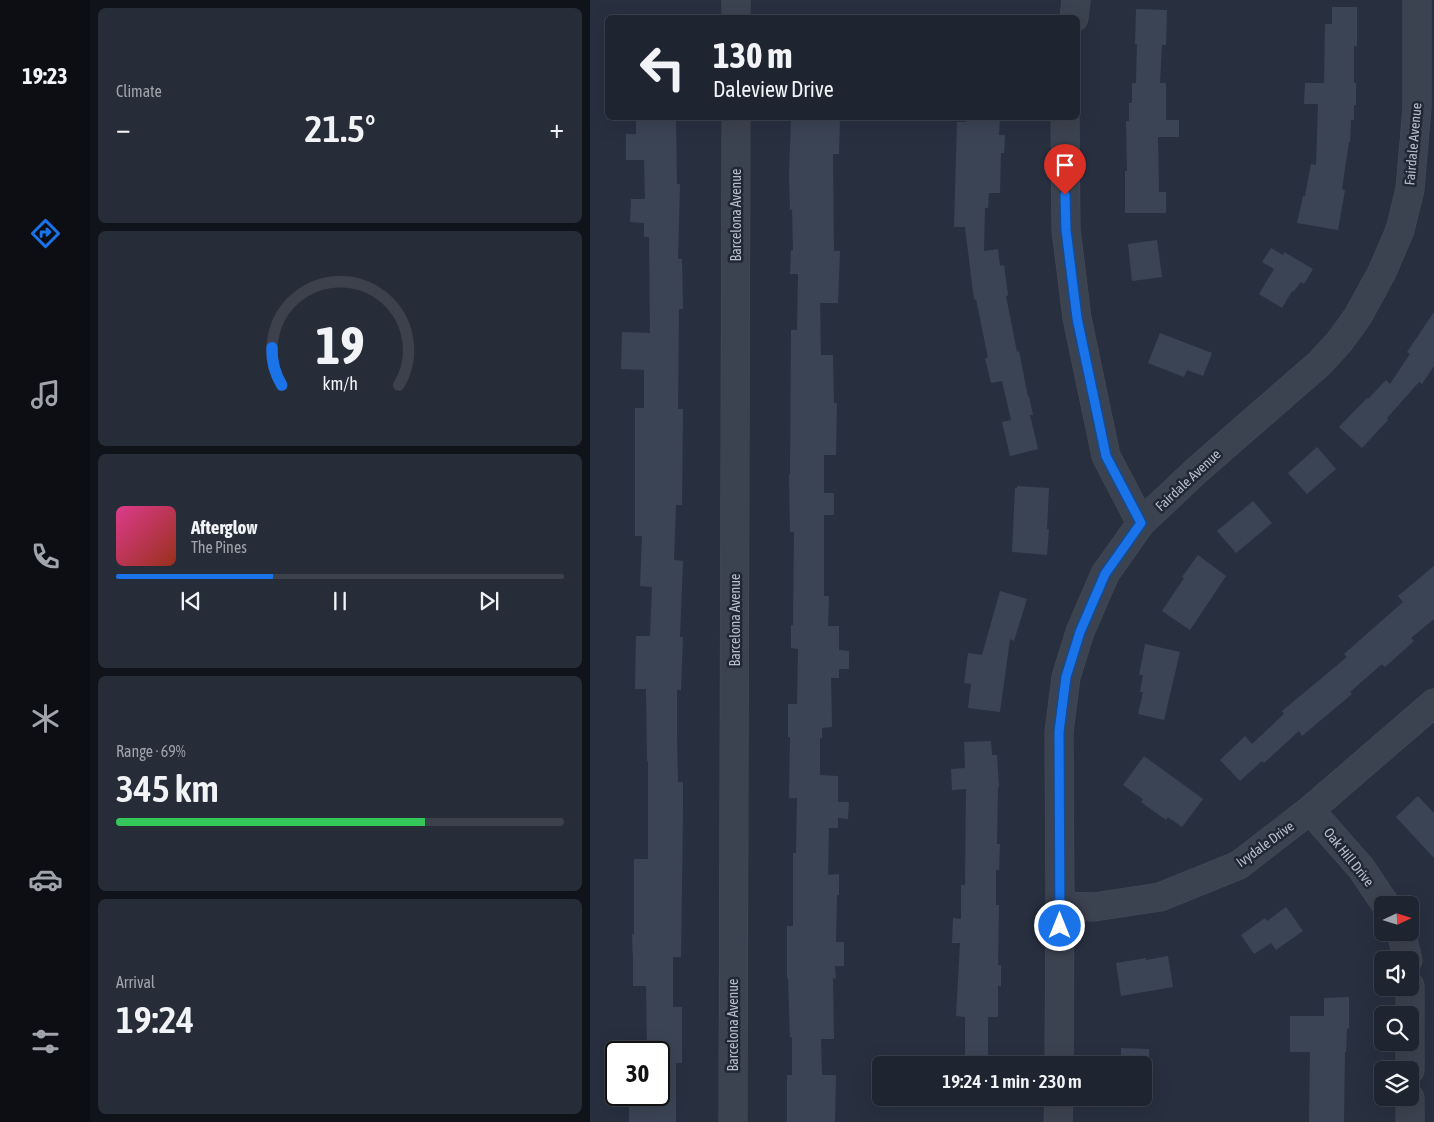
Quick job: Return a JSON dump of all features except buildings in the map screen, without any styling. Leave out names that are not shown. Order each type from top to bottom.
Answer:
[{"type":"street","points":[[736,0],[736,15]]},
{"type":"street","points":[[1074,15],[1076,0]]},
{"type":"street","name":"Fairdale Avenue","points":[[1059,1056],[1059,732],[1066,677],[1080,632],[1105,574],[1141,523],[1196,471],[1320,363],[1340,341],[1358,316],[1382,272],[1400,230],[1410,189],[1417,108],[1416,0]]},
{"type":"street","name":"Barcelona Avenue","points":[[733,1122],[736,120]]},
{"type":"street","points":[[1065,120],[1066,230],[1077,318],[1106,456],[1141,523]]},
{"type":"street","name":"Ivydale Drive","points":[[1060,906],[1094,907],[1160,897],[1239,865],[1310,810],[1434,703]]},
{"type":"street","name":"Oak Hill Drive","points":[[1310,810],[1361,868],[1380,896]]},
{"type":"street","points":[[1410,996],[1410,1061]]},
{"type":"street","points":[[1058,1106],[1058,1122]]},
{"type":"street","points":[[1410,1106],[1410,1122]]},
{"type":"route","points":[[1060,926],[1059,732],[1066,677],[1080,632],[1105,574],[1141,523],[1106,456],[1077,318],[1066,230],[1065,195]]}]
